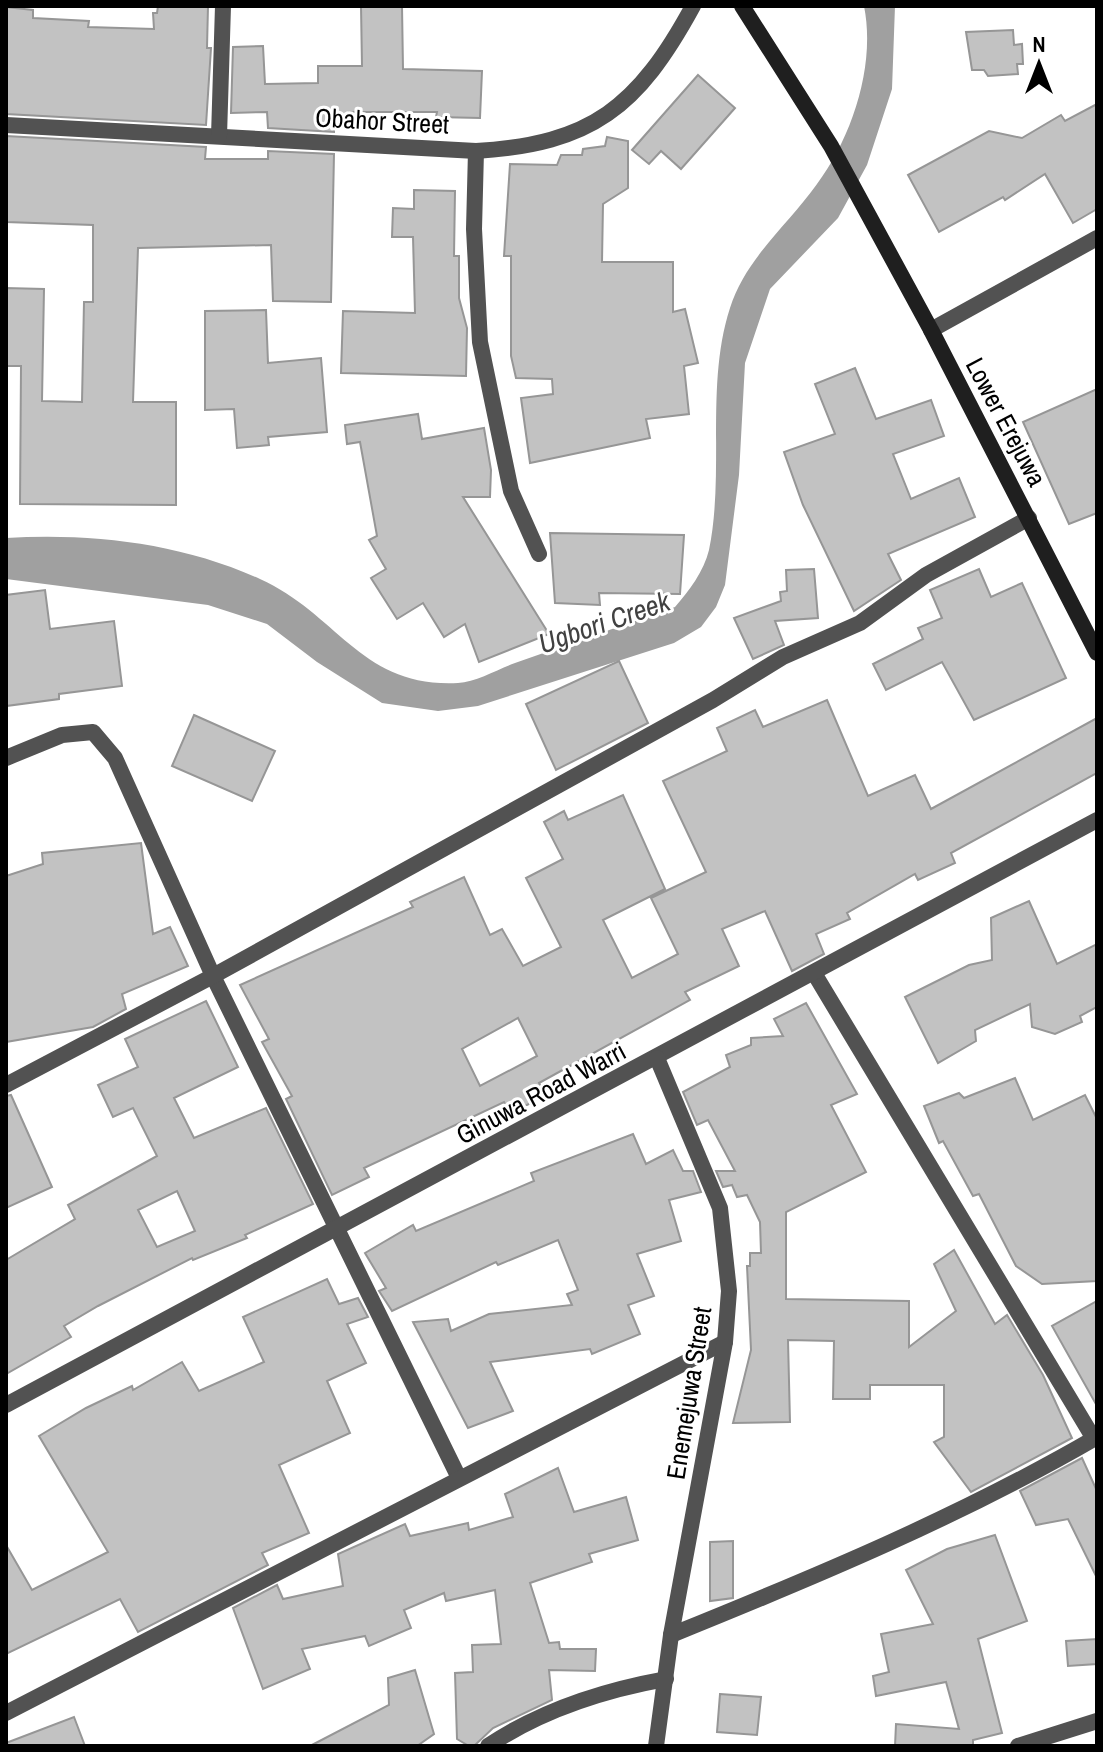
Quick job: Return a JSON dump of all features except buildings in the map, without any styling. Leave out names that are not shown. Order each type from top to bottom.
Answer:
[{"type":"street","points":[[219,136],[223,6]]},
{"type":"street","name":"Obahor Street","points":[[6,125],[476,151],[525,148],[572,135],[607,115],[638,91],[693,6]]},
{"type":"street","name":"Lower Erejuwa","points":[[742,6],[831,146],[869,214],[1097,653]]},
{"type":"street","points":[[476,151],[474,229],[480,342],[511,491],[539,554]]},
{"type":"street","points":[[931,330],[1097,238]]},
{"type":"street","points":[[6,1085],[213,976],[713,700],[783,657],[860,623],[926,575],[1029,518]]},
{"type":"street","points":[[6,758],[62,735],[93,732],[115,758],[213,976],[459,1478]]},
{"type":"street","name":"Ginuwa Road Warri","points":[[6,1405],[1097,820]]},
{"type":"street","points":[[671,1635],[852,1562],[1030,1476],[1096,1438],[814,973]]},
{"type":"street","name":"Enemejuwa Street","points":[[656,1746],[671,1635],[725,1342],[729,1291],[727,1244],[720,1208],[657,1058]]},
{"type":"street","points":[[6,1713],[725,1342]]},
{"type":"street","points":[[488,1746],[505,1734],[585,1699],[666,1679]]},
{"type":"street","points":[[1018,1746],[1097,1721]]},
{"type":"shaded area","points":[[864,6],[895,6],[892,89],[867,165],[838,218],[770,289],[745,363],[739,475],[725,585],[716,607],[701,627],[674,643],[478,706],[438,711],[382,703],[317,662],[267,624],[208,605],[6,579],[6,538],[104,539],[167,549],[260,579],[287,594],[373,662],[397,674],[425,681],[458,683],[675,607],[704,566],[709,550],[716,490],[718,367],[730,308],[746,273],[817,184],[841,145],[864,76],[867,29]]},
{"type":"water label","name":"Ugbori Creek","points":[[604,622]]}]
